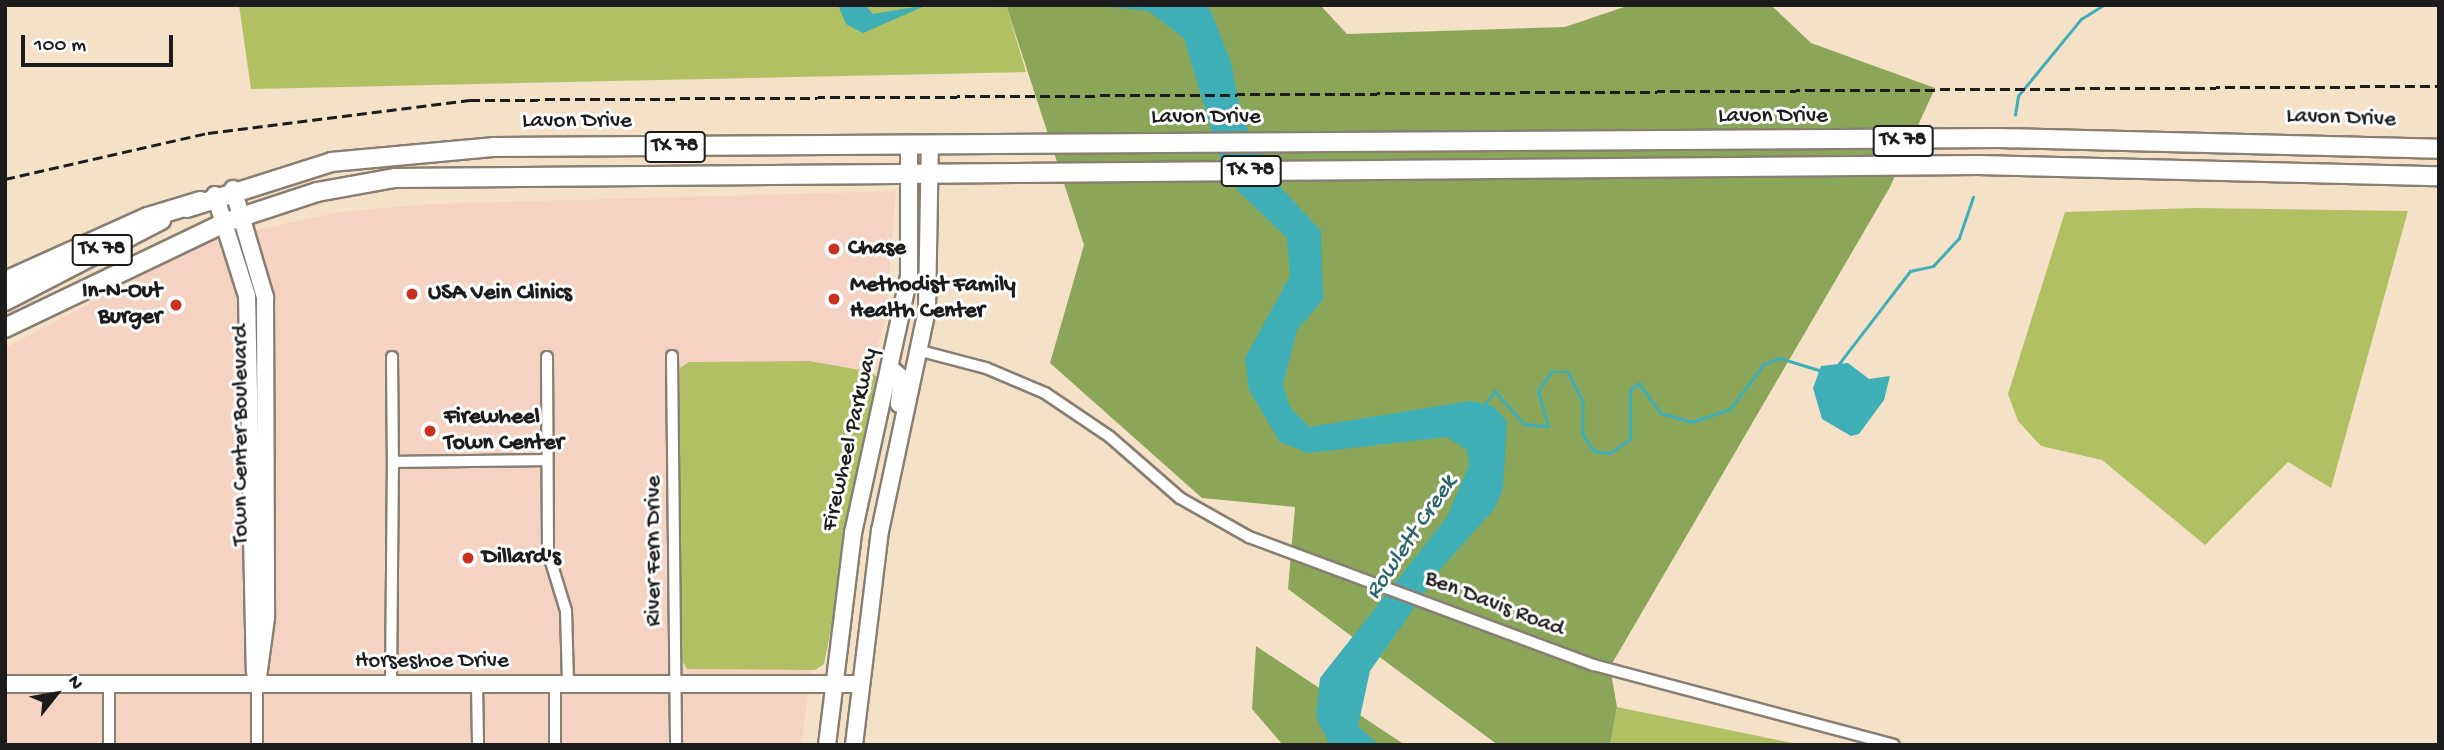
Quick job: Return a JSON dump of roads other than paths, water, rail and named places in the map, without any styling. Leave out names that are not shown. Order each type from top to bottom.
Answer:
[{"type":"highway","points":[[5,281],[147,217],[207,198]]},
{"type":"main road","name":"Lavon Drive","points":[[5,301],[207,198],[233,189],[401,151],[909,144],[1999,138],[2439,149]]},
{"type":"main road","name":"Firewheel Parkway","points":[[827,745],[831,683],[865,466],[890,368],[909,277],[909,144]]},
{"type":"main road","name":"Firewheel Parkway","points":[[854,745],[858,684],[880,531],[920,351],[932,265],[930,144]]},
{"type":"main road","points":[[667,175],[680,159],[754,155],[778,146]]},
{"type":"main road","name":"TX 78","points":[[5,328],[234,219],[317,192],[395,178],[1124,171],[2198,166],[2439,176]]},
{"type":"main road","name":"Town Center Boulevard","points":[[233,189],[234,219],[247,296],[257,685]]},
{"type":"main road","name":"Town Center Boulevard","points":[[207,198],[234,219]]},
{"type":"main road","points":[[880,531],[902,378],[890,368]]},
{"type":"main road","name":"Horseshoe Drive","points":[[5,684],[109,687],[676,682],[858,684]]},
{"type":"street","name":"Ben Davis Road","points":[[920,351],[986,368],[1045,393],[1220,522],[1594,665],[1894,745]]},
{"type":"street","name":"River Fern Drive","points":[[672,356],[676,745]]},
{"type":"street","points":[[391,685],[392,357]]},
{"type":"street","points":[[547,357],[548,552],[566,611],[555,745]]},
{"type":"street","points":[[393,462],[547,460]]},
{"type":"street","name":"Town Center Boulevard","points":[[257,685],[257,745]]},
{"type":"street","points":[[477,685],[478,745]]},
{"type":"street","points":[[109,687],[109,745]]},
{"type":"water","points":[[838,5],[865,5],[873,14],[927,5],[863,33],[846,24]]},
{"type":"water","points":[[1091,5],[1207,5],[1212,14],[1231,63],[1242,118],[1275,181],[1321,231],[1323,300],[1297,330],[1283,385],[1290,407],[1309,427],[1470,401],[1493,406],[1507,421],[1503,488],[1495,508],[1444,565],[1370,671],[1358,726],[1379,745],[1330,745],[1316,717],[1320,678],[1447,517],[1469,465],[1467,450],[1447,437],[1308,453],[1280,442],[1249,390],[1245,358],[1290,276],[1287,238],[1237,190],[1218,152],[1184,38],[1148,11]]},
{"type":"water","points":[[1848,363],[1869,379],[1890,376],[1884,400],[1859,434],[1851,436],[1822,419],[1813,388],[1821,366]]},
{"type":"waterway","points":[[2015,115],[2018,96],[2081,19],[2103,5]]},
{"type":"waterway","points":[[1838,365],[1910,271],[1933,266],[1959,238],[1973,197]]},
{"type":"waterway","points":[[1484,405],[1495,391],[1524,424],[1548,426],[1538,391],[1551,372],[1568,372],[1583,401],[1583,434],[1594,451],[1610,453],[1630,439],[1630,390],[1639,383],[1661,413],[1692,422],[1730,409],[1764,364],[1780,358],[1819,370]]},
{"type":"railway","points":[[5,179],[208,133],[470,100],[2439,86]]},
{"type":"place","name":"Chase","points":[[834,249]]},
{"type":"place","name":"USA Vein Clinics","points":[[412,294]]},
{"type":"place","name":"Methodist Family Health Center","points":[[834,299]]},
{"type":"place","name":"In-N-Out Burger","points":[[176,305]]},
{"type":"place","name":"Firewheel Town Center","points":[[430,431]]},
{"type":"place","name":"Dillard's","points":[[468,558]]},
{"type":"water label","name":"Rowlett Creek","points":[[1412,538]]}]
